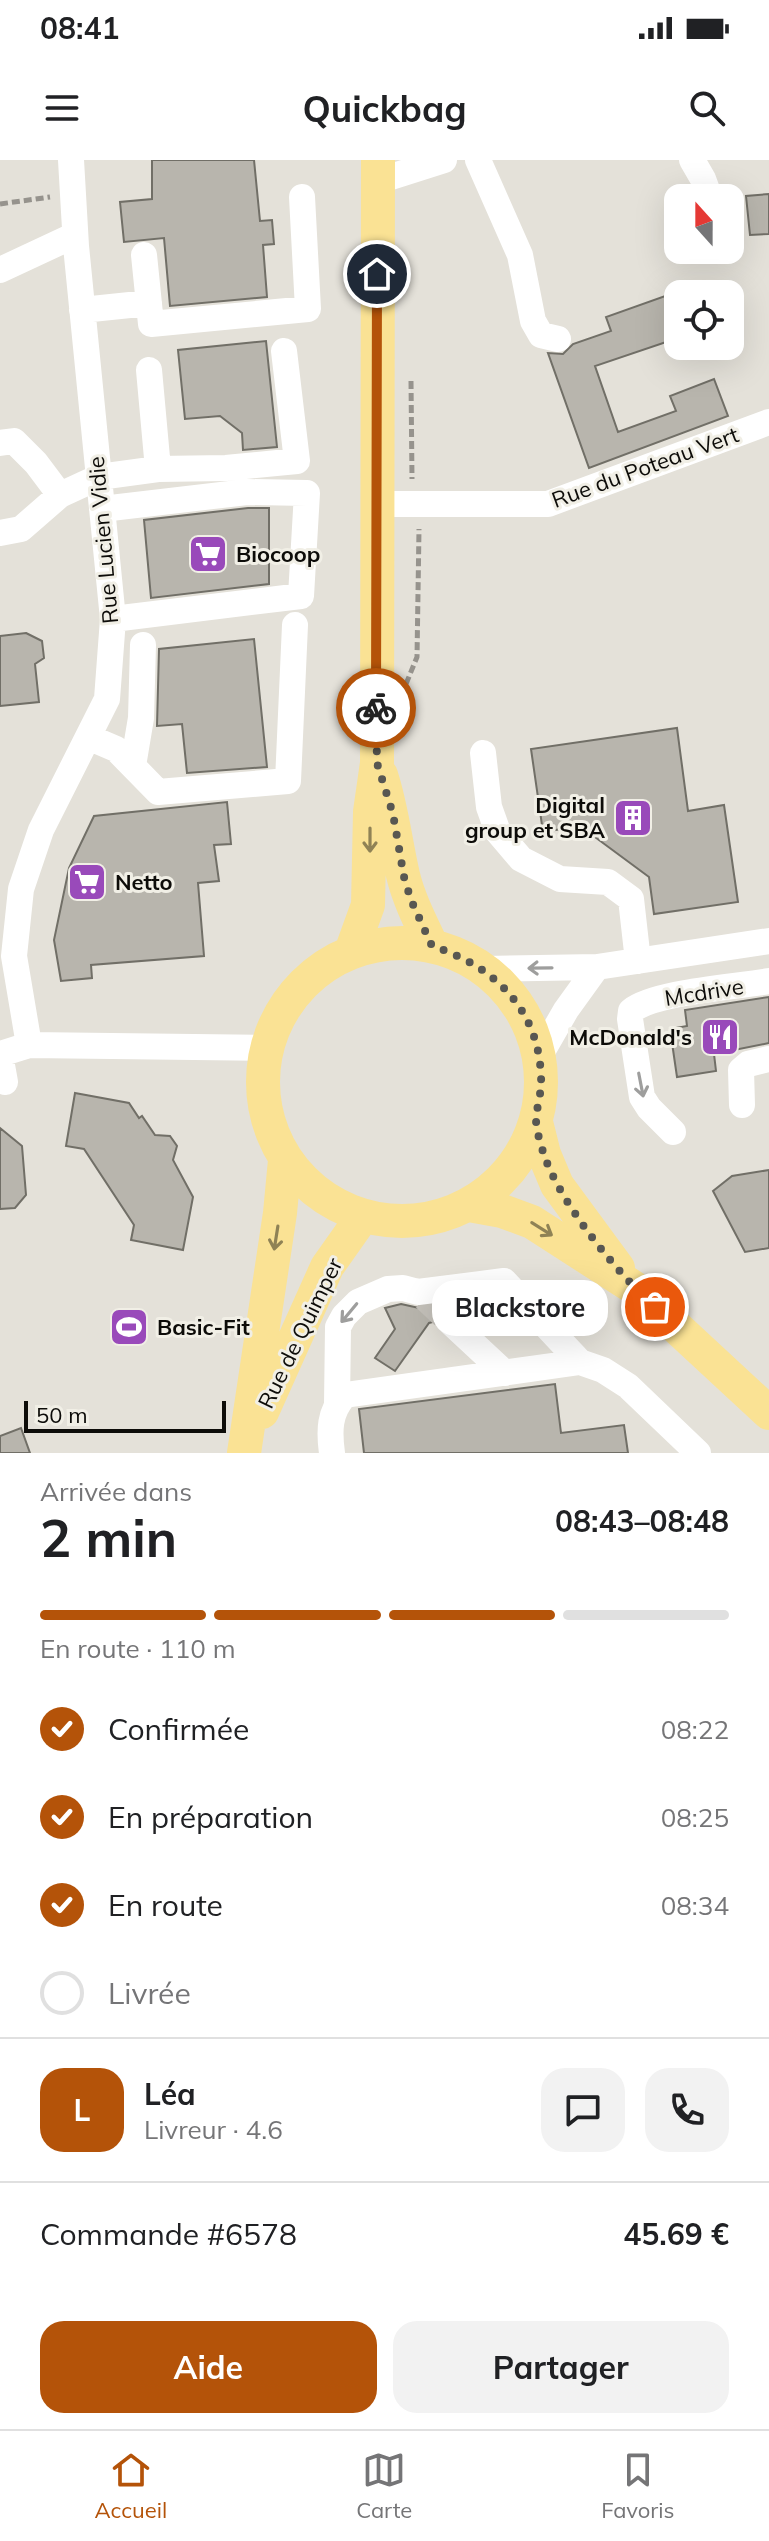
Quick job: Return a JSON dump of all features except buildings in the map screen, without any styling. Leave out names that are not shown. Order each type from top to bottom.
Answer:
[{"type":"main road","points":[[351,952],[368,905],[370,812],[377,763],[378,170]]},
{"type":"main road","points":[[377,763],[393,814],[404,877],[432,946]]},
{"type":"main road","points":[[391,943],[432,946],[459,955],[484,969],[504,987],[520,1008],[532,1032],[539,1057],[540,1100],[536,1122],[526,1147],[511,1170],[469,1205],[435,1218],[399,1222],[363,1216],[327,1201],[304,1182],[285,1160],[271,1134],[263,1106],[262,1077],[266,1048],[278,1017],[297,990],[322,968],[351,952],[391,943]]},
{"type":"main road","points":[[536,1122],[544,1154],[557,1185],[633,1287]]},
{"type":"main road","name":"Rue de Quimper","points":[[244,1453],[285,1160]]},
{"type":"main road","points":[[469,1205],[502,1211],[532,1222],[633,1287],[769,1413]]},
{"type":"main road","name":"Rue de Quimper","points":[[244,1453],[327,1267],[363,1216]]},
{"type":"street","name":"Rue Lucien Vidie","points":[[29,1045],[14,956],[21,889],[41,830],[107,699],[113,619],[75,235],[71,160]]},
{"type":"street","points":[[378,170],[444,160]]},
{"type":"street","points":[[478,160],[520,255],[533,321],[541,335],[558,339]]},
{"type":"street","points":[[692,160],[705,184]]},
{"type":"street","points":[[144,255],[151,324],[308,309],[302,197]]},
{"type":"street","points":[[0,270],[75,235]]},
{"type":"street","points":[[82,310],[149,303]]},
{"type":"street","points":[[0,533],[21,529],[60,495],[99,477],[158,469],[226,468],[297,461],[284,351]]},
{"type":"street","points":[[149,370],[158,469]]},
{"type":"street","name":"Rue du Poteau Vert","points":[[376,504],[548,504],[769,422]]},
{"type":"street","points":[[743,432],[769,444]]},
{"type":"street","points":[[0,443],[14,441],[36,463],[60,495]]},
{"type":"street","points":[[102,509],[247,492],[307,493],[301,596],[113,619]]},
{"type":"street","points":[[88,737],[116,749],[158,792],[288,781],[295,625]]},
{"type":"street","points":[[133,766],[141,718],[143,645]]},
{"type":"street","points":[[483,753],[489,807],[498,832],[521,859],[560,879],[608,882],[631,899],[638,961]]},
{"type":"street","points":[[484,969],[597,967],[769,941]]},
{"type":"street","points":[[539,1057],[566,1010],[597,967]]},
{"type":"street","name":"Mcdrive","points":[[673,1132],[642,1097],[631,1011],[657,999],[769,981]]},
{"type":"street","points":[[5,1082],[0,1054],[29,1045],[266,1048]]},
{"type":"street","points":[[742,1105],[741,1070],[748,1064],[769,1059]]},
{"type":"street","points":[[331,1434],[338,1327],[344,1316],[370,1295],[403,1288],[422,1295],[504,1281],[580,1362]]},
{"type":"street","points":[[448,1320],[505,1373]]},
{"type":"street","points":[[331,1434],[345,1395],[580,1362],[603,1370],[628,1386],[698,1453]]},
{"type":"path","points":[[0,204],[73,196]]},
{"type":"path","points":[[404,687],[411,678],[417,657],[420,532],[414,504],[411,461],[411,366]]},
{"type":"tunnel","points":[[425,1298],[448,1320]]},
{"type":"way so far","points":[[376,708],[377,763],[393,814],[404,877],[432,946],[459,955],[484,969],[504,987],[520,1008],[532,1032],[539,1057],[541,1079],[536,1122],[544,1154],[557,1185],[633,1287],[655,1307]]},
{"type":"place","name":"Biocoop","points":[[208,554]]},
{"type":"place","name":"Digital group et SBA","points":[[633,818]]},
{"type":"place","name":"Netto","points":[[87,882]]},
{"type":"place","name":"McDonald's","points":[[720,1037]]},
{"type":"place","name":"Blackstore","points":[[655,1307]]},
{"type":"place","name":"Basic-Fit","points":[[129,1327]]},
{"type":"route","points":[[376,708],[377,274]]}]
